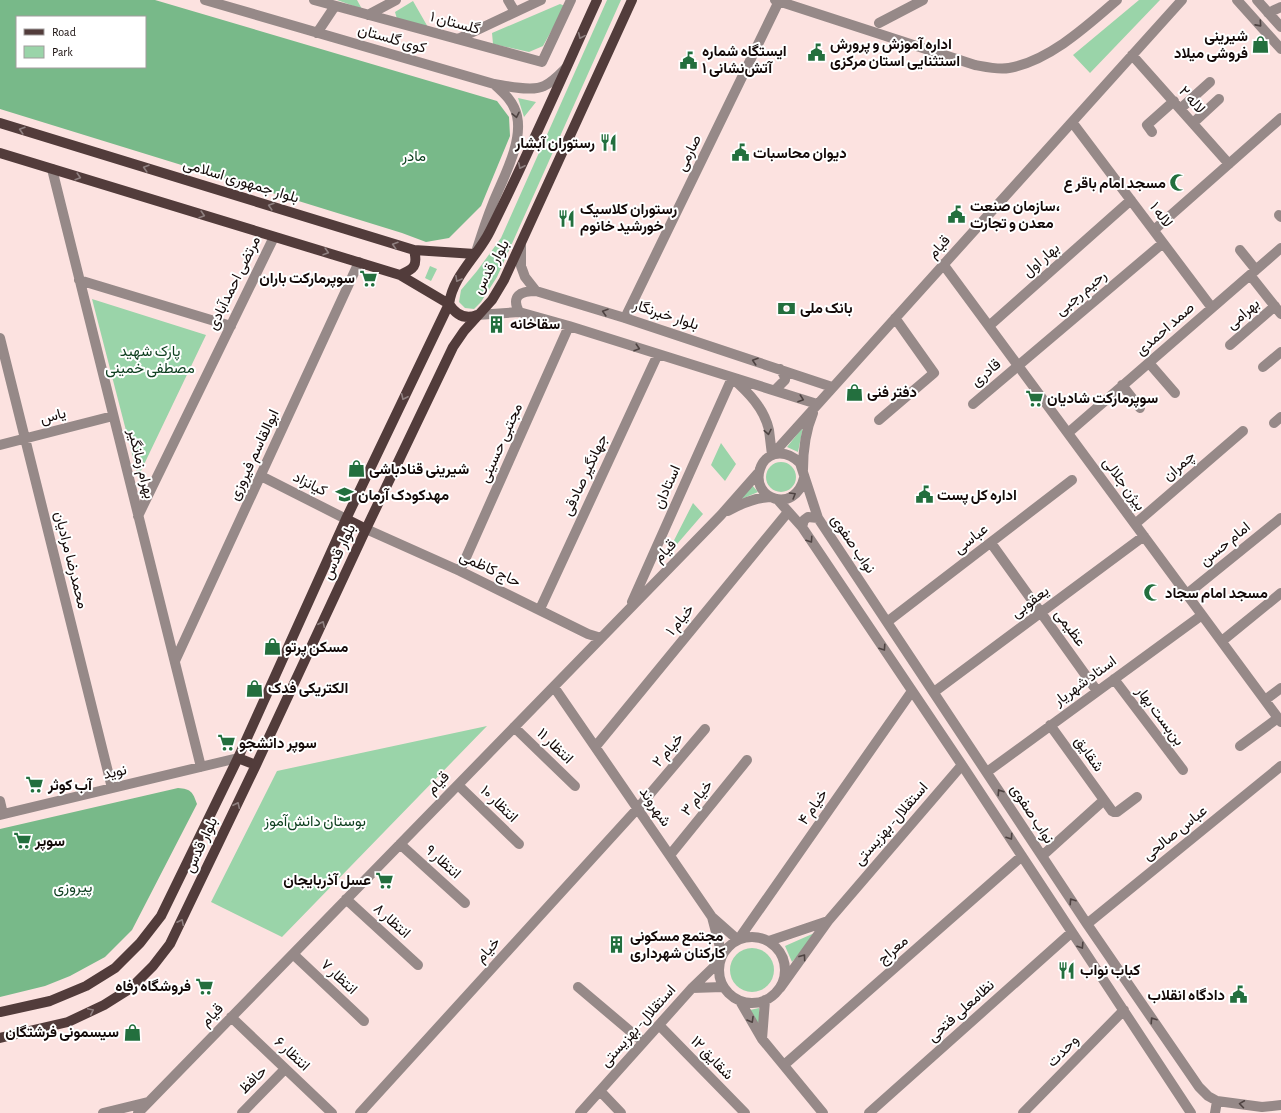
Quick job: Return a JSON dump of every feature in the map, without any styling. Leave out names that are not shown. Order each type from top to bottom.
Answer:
[{"type":"main road","name":"بلوار قدس","points":[[0,1012],[50,1001],[86,986],[115,968],[140,943],[161,916],[238,758],[346,519],[449,304],[456,282],[489,233],[597,0]]},
{"type":"main road","name":"بلوار قدس","points":[[0,1038],[68,1022],[104,1005],[131,988],[153,966],[170,944],[453,347],[464,331],[492,300],[521,246],[632,0]]},
{"type":"main road","name":"بلوار جمهوری اسلامی","points":[[0,123],[414,250],[475,254]]},
{"type":"main road","points":[[0,154],[400,275],[449,304],[453,310],[464,317],[470,318],[478,315]]},
{"type":"main road","points":[[400,275],[411,270],[415,266],[416,259],[414,250]]},
{"type":"main road","points":[[346,519],[366,529]]},
{"type":"main road","points":[[238,758],[256,765]]},
{"type":"street","name":"کوی گلستان","points":[[205,0],[494,84],[526,88],[543,87],[553,81],[566,68]]},
{"type":"street","name":"گلستان ۱","points":[[314,0],[542,62],[571,0]]},
{"type":"street","points":[[368,15],[396,0]]},
{"type":"street","points":[[508,0],[515,12]]},
{"type":"street","points":[[458,39],[541,0]]},
{"type":"street","points":[[879,23],[923,0]]},
{"type":"street","points":[[777,1],[975,65],[992,68],[1008,68],[1026,63],[1050,51],[1087,25],[1117,0]]},
{"type":"street","name":"قیام","points":[[772,455],[1132,55],[1180,3],[1188,0]]},
{"type":"street","points":[[1237,0],[1281,49]]},
{"type":"street","points":[[1257,0],[1281,27]]},
{"type":"street","name":"صارمی","points":[[625,318],[777,1]]},
{"type":"street","points":[[317,33],[335,6]]},
{"type":"street","points":[[1268,13],[1281,7]]},
{"type":"street","name":"لاله ۲","points":[[1132,55],[1229,164]]},
{"type":"street","points":[[1152,132],[1147,125],[1210,82]]},
{"type":"street","points":[[475,254],[493,202],[508,168],[518,137],[517,116],[513,104],[494,84]]},
{"type":"street","points":[[1193,123],[1220,99]]},
{"type":"street","points":[[1154,230],[1281,118]]},
{"type":"street","name":"لاله ۱","points":[[1072,122],[1212,308]]},
{"type":"street","name":"بهرام زمانگیر","points":[[52,169],[201,767]]},
{"type":"street","name":"بهار اول","points":[[989,326],[1131,200]]},
{"type":"street","name":"مرتضی احمدآبادی","points":[[138,516],[274,237]]},
{"type":"street","name":"رحیم رجبی","points":[[1018,366],[1163,242]]},
{"type":"street","points":[[521,246],[521,266],[525,277],[536,291]]},
{"type":"street","name":"صمد احمدی","points":[[1068,433],[1281,248]]},
{"type":"street","points":[[1240,250],[1279,311]]},
{"type":"street","name":"ابوالقاسم فیروزی","points":[[175,661],[359,262]]},
{"type":"street","name":"بیژن جلالی","points":[[944,264],[1280,720]]},
{"type":"street","points":[[79,280],[231,326]]},
{"type":"street","points":[[519,312],[516,299],[519,295],[525,291],[536,291]]},
{"type":"street","name":"بلوار خبرنگار","points":[[536,291],[625,318],[832,387]]},
{"type":"street","name":"بهرامی","points":[[1230,345],[1279,311]]},
{"type":"street","points":[[478,315],[519,312],[569,326],[817,404],[807,426],[804,445],[804,474],[802,486],[798,492],[792,497],[784,499],[760,498],[744,502],[721,515]]},
{"type":"street","points":[[879,420],[934,373],[895,318]]},
{"type":"street","name":"مجتبی حسینی","points":[[460,572],[569,326]]},
{"type":"street","name":"محمدرضا مرادیان","points":[[0,338],[112,788]]},
{"type":"street","points":[[1263,367],[1281,352]]},
{"type":"street","name":"جهانگیر صادقی","points":[[540,609],[658,354]]},
{"type":"street","points":[[1149,363],[1175,394]]},
{"type":"street","name":"قادری","points":[[973,404],[1018,366]]},
{"type":"street","points":[[775,390],[785,380],[780,369]]},
{"type":"street","points":[[732,378],[746,390],[763,414],[769,430],[772,455]]},
{"type":"street","name":"استادان","points":[[629,609],[732,378]]},
{"type":"street","points":[[1122,385],[1140,408]]},
{"type":"street","name":"یاس","points":[[0,445],[113,416]]},
{"type":"street","name":"چمران","points":[[1135,524],[1243,431]]},
{"type":"street","points":[[773,498],[764,492],[760,487],[758,480],[758,473],[765,460],[772,455],[779,453],[787,454],[800,463],[804,474]]},
{"type":"street","name":"قیام","points":[[138,1113],[721,515],[758,473]]},
{"type":"street","name":"نواب صفوی","points":[[804,474],[818,518],[1087,924],[1199,1087],[1208,1096],[1217,1101],[1262,1107],[1281,1105]]},
{"type":"street","name":"کیانزاد","points":[[260,476],[346,519]]},
{"type":"street","name":"عباسی","points":[[888,622],[1072,480]]},
{"type":"street","name":"نواب صفوی","points":[[773,498],[802,527],[1124,1010],[1186,1111]]},
{"type":"street","name":"خیام ۱","points":[[596,746],[788,512]]},
{"type":"street","points":[[802,527],[804,520],[808,517],[818,518]]},
{"type":"street","name":"امام حسن","points":[[1187,594],[1281,518]]},
{"type":"street","name":"حاج کاظمی","points":[[366,529],[540,609],[588,634],[601,638]]},
{"type":"street","name":"یعقوبی","points":[[934,692],[1144,536]]},
{"type":"street","name":"عظیمی","points":[[990,543],[1097,691]]},
{"type":"street","points":[[1222,641],[1281,593]]},
{"type":"street","name":"استاد شهریار","points":[[987,772],[1202,615]]},
{"type":"street","name":"بن‌بست بهار","points":[[1114,679],[1183,770]]},
{"type":"street","name":"شهروند","points":[[554,687],[596,746],[712,917],[738,940]]},
{"type":"street","points":[[1266,700],[1281,688]]},
{"type":"street","name":"خیام ۴","points":[[738,940],[912,691]]},
{"type":"street","points":[[1240,746],[1280,720]]},
{"type":"street","name":"شقایق","points":[[1050,725],[1114,812],[1117,812],[1137,797]]},
{"type":"street","name":"انتظار ۱۱","points":[[514,727],[575,786]]},
{"type":"street","name":"خیام ۲","points":[[638,808],[705,729]]},
{"type":"street","name":"نوید","points":[[2,815],[238,758]]},
{"type":"street","name":"خیام ۳","points":[[670,855],[746,760]]},
{"type":"street","name":"استقلال- بهزیستی","points":[[780,988],[828,921],[962,765]]},
{"type":"street","name":"عباس صالحی","points":[[1087,924],[1281,766]]},
{"type":"street","name":"انتظار ۱۰","points":[[458,785],[519,844]]},
{"type":"street","points":[[1042,856],[1104,800]]},
{"type":"street","points":[[0,801],[2,815]]},
{"type":"street","name":"خیام","points":[[360,1113],[638,808]]},
{"type":"street","name":"انتظار ۹","points":[[400,844],[465,903]]},
{"type":"street","name":"معراج","points":[[784,1066],[1022,856]]},
{"type":"street","name":"انتظار ۸","points":[[346,899],[418,965]]},
{"type":"street","points":[[712,917],[721,958],[719,970],[720,979],[723,987],[731,996],[740,1001],[757,1003],[774,996],[780,988],[784,978],[785,968],[783,957],[777,948],[769,941],[759,937],[748,937],[738,940],[729,946],[721,958]]},
{"type":"street","points":[[769,941],[828,921]]},
{"type":"street","name":"نظامعلی فتحی","points":[[869,1113],[1072,932]]},
{"type":"street","name":"انتظار ۷","points":[[293,954],[364,1021]]},
{"type":"street","name":"استقلال- بهزیستی","points":[[580,1113],[658,1025],[721,958]]},
{"type":"street","points":[[578,987],[643,1042]]},
{"type":"street","points":[[692,988],[723,987]]},
{"type":"street","points":[[762,1039],[765,1000]]},
{"type":"street","points":[[740,1001],[762,1039],[823,1113]]},
{"type":"street","name":"وحدت","points":[[1023,1113],[1124,1010]]},
{"type":"street","name":"انتظار ۶","points":[[231,1017],[332,1113]]},
{"type":"street","name":"شقایق ۱۲","points":[[658,1025],[745,1113]]},
{"type":"street","name":"حافظ","points":[[242,1113],[286,1069]]},
{"type":"street","points":[[600,1091],[621,1113]]},
{"type":"street","points":[[1215,1113],[1217,1101]]},
{"type":"street","points":[[103,1113],[148,1102]]},
{"type":"green space","name":"مادر","points":[[0,0],[155,0],[497,101],[509,117],[510,136],[481,206],[449,238],[426,242],[402,233],[0,109]]},
{"type":"green space","points":[[337,0],[357,0],[362,9]]},
{"type":"green space","points":[[607,0],[621,0],[497,277],[481,302],[474,309],[465,308],[459,302],[461,290],[501,238]]},
{"type":"green space","points":[[1139,0],[1160,0],[1090,73],[1073,55]]},
{"type":"green space","points":[[413,1],[429,29],[397,19],[395,12]]},
{"type":"green space","points":[[560,4],[565,6],[543,46],[529,52],[493,44],[492,33]]},
{"type":"green space","points":[[518,98],[536,102],[524,117]]},
{"type":"green space","points":[[430,266],[437,269],[431,281],[425,278]]},
{"type":"green space","name":"پارک شهید مصطفی خمینی","points":[[92,299],[206,335],[138,477]]},
{"type":"green space","points":[[803,427],[798,452],[787,447]]},
{"type":"green space","points":[[721,443],[736,464],[725,481],[711,465]]},
{"type":"green space","points":[[781,462],[791,467],[796,477],[791,487],[781,492],[771,487],[766,477],[771,467]]},
{"type":"green space","points":[[752,485],[758,492],[737,501]]},
{"type":"green space","points":[[693,503],[703,514],[665,558]]},
{"type":"green space","name":"بوستان دانش‌آموز","points":[[487,726],[282,937],[211,902],[277,771]]},
{"type":"green space","name":"پیروزی","points":[[178,788],[189,790],[197,804],[132,930],[105,957],[70,976],[45,986],[0,997],[0,829]]},
{"type":"green space","points":[[819,931],[792,962],[785,946]]},
{"type":"green space","points":[[748,948],[756,948],[761,949],[768,954],[773,961],[773,979],[768,986],[761,991],[748,992],[740,989],[733,982],[730,974],[730,966],[733,958],[740,951]]},
{"type":"green space","points":[[759,1008],[759,1028],[750,1010]]},
{"type":"place","name":"شیرینی فروشی میلاد","points":[[1261,45]]},
{"type":"place","name":"اداره آموزش و پرورش استثنایی استان مرکزی","points":[[817,53]]},
{"type":"place","name":"ایستگاه شماره ۱ آتش‌نشانی","points":[[689,60]]},
{"type":"place","name":"رستوران آبشار","points":[[608,143]]},
{"type":"place","name":"دیوان محاسبات","points":[[740,153]]},
{"type":"place","name":"مسجد امام باقر ع","points":[[1179,183]]},
{"type":"place","name":"سازمان صنعت، معدن و تجارت","points":[[957,215]]},
{"type":"place","name":"رستوران کلاسیک خورشید خانوم","points":[[567,218]]},
{"type":"place","name":"سوپرمارکت باران","points":[[368,278]]},
{"type":"place","name":"بانک ملی","points":[[787,308]]},
{"type":"place","name":"سقاخانه","points":[[497,324]]},
{"type":"place","name":"دفتر فنی","points":[[854,392]]},
{"type":"place","name":"سوپرمارکت شادیان","points":[[1034,398]]},
{"type":"place","name":"شیرینی قنادباشی","points":[[356,469]]},
{"type":"place","name":"مهدکودک آرمان","points":[[345,495]]},
{"type":"place","name":"اداره کل پست","points":[[924,495]]},
{"type":"place","name":"مسجد امام سجاد","points":[[1152,593]]},
{"type":"place","name":"مسکن پرتو","points":[[272,647]]},
{"type":"place","name":"الکتریکی فدک","points":[[255,688]]},
{"type":"place","name":"سوپر دانشجو","points":[[226,743]]},
{"type":"place","name":"آب کوثر","points":[[35,785]]},
{"type":"place","name":"سوپر","points":[[22,841]]},
{"type":"place","name":"عسل آذربایجان","points":[[384,880]]},
{"type":"place","name":"مجتمع مسکونی کارکنان شهرداری","points":[[617,945]]},
{"type":"place","name":"کباب نواب","points":[[1067,970]]},
{"type":"place","name":"فروشگاه رفاه","points":[[204,986]]},
{"type":"place","name":"دادگاه انقلاب","points":[[1238,995]]},
{"type":"place","name":"سیسمونی فرشتگان","points":[[132,1032]]}]
